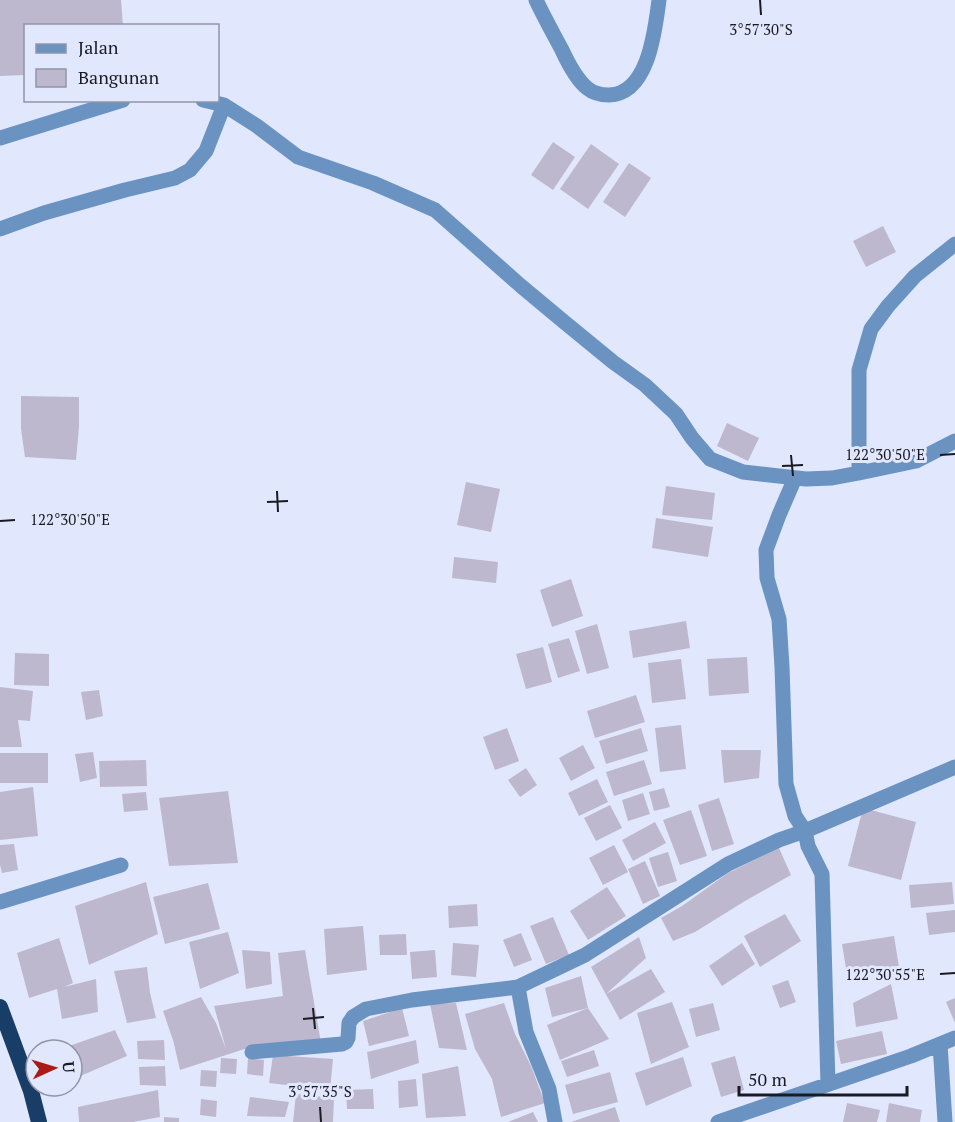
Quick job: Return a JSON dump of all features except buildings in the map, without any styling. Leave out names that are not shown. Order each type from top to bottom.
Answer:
[{"type":"highway","points":[[0,1007],[31,1091],[39,1122]]},
{"type":"street","points":[[536,0],[575,73],[588,89],[601,95],[614,95],[625,90],[637,80],[645,65],[655,29],[659,0]]},
{"type":"street","points":[[0,138],[117,102]]},
{"type":"street","points":[[211,102],[224,105],[298,157],[373,183],[435,210],[529,293],[645,385],[676,414],[710,459],[743,472],[806,480],[832,478],[916,461],[955,441]]},
{"type":"street","points":[[0,229],[56,210],[175,178],[190,170],[206,151],[224,105]]},
{"type":"street","points":[[859,473],[859,370],[871,329],[915,276],[955,244]]},
{"type":"street","points":[[795,478],[766,550],[767,578],[779,619],[786,784],[795,816],[805,831],[808,846],[822,874],[828,1083]]},
{"type":"street","points":[[252,1052],[342,1044],[348,1038],[349,1023],[353,1017],[366,1008],[518,987],[585,955],[728,864],[779,840],[955,767]]},
{"type":"street","points":[[0,902],[121,865]]},
{"type":"street","points":[[518,987],[526,1032],[549,1089],[555,1122]]},
{"type":"street","points":[[718,1122],[911,1056],[948,1041],[945,1122]]}]
